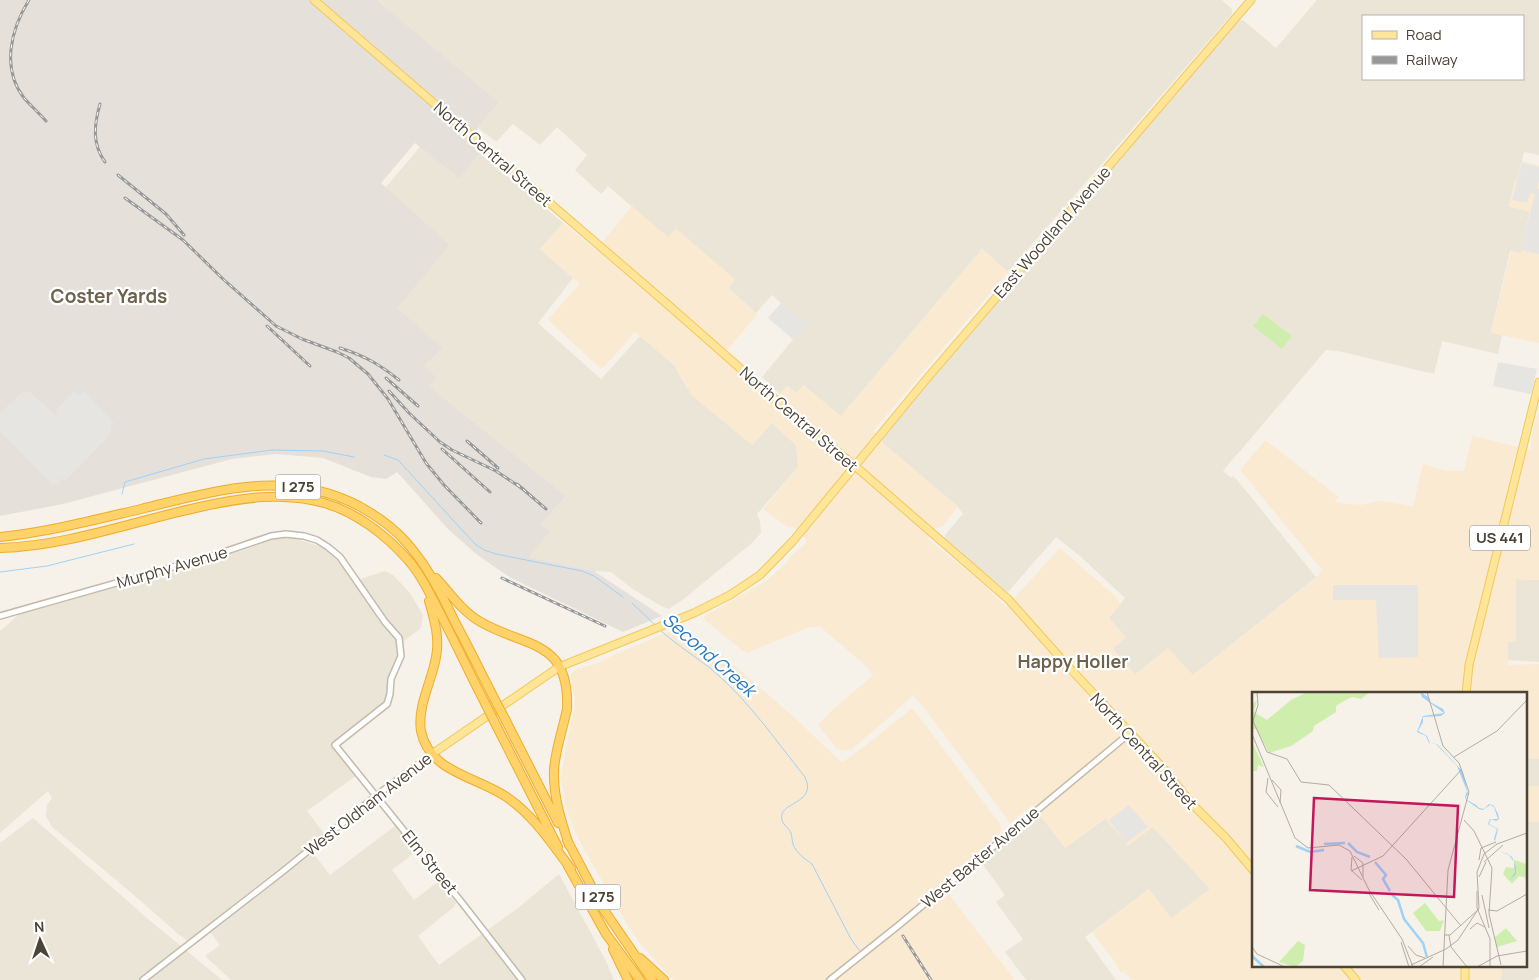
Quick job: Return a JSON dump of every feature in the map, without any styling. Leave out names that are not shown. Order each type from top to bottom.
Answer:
[{"type":"highway","name":"I 275","points":[[0,537],[30,534],[221,490],[256,486],[284,485],[323,491],[370,512],[391,527],[424,564],[439,589],[604,910],[652,980]]},
{"type":"highway","name":"I 275","points":[[0,548],[50,544],[184,510],[253,497],[292,497],[324,503],[363,521],[386,538],[408,560],[423,581],[571,870],[606,934],[640,980]]},
{"type":"highway","points":[[424,564],[462,608],[477,620],[496,630],[541,648],[547,652],[559,667],[564,678],[568,701],[554,767],[554,785],[557,806],[569,845]]},
{"type":"highway","points":[[423,581],[437,634],[437,654],[422,707],[420,721],[427,745],[432,754],[448,768],[487,785],[508,797],[523,810],[539,827],[571,870]]},
{"type":"highway","points":[[606,934],[628,980]]},
{"type":"highway","points":[[629,948],[664,980]]},
{"type":"main road","name":"North Central Street","points":[[314,0],[1008,599],[1164,769],[1193,805],[1226,838],[1252,869]]},
{"type":"main road","name":"East Woodland Avenue","points":[[694,613],[730,596],[760,575],[793,541],[924,382],[1251,0]]},
{"type":"main road","name":"US 441","points":[[1466,692],[1469,664],[1539,382]]},
{"type":"main road","name":"West Oldham Avenue","points":[[432,754],[559,667],[694,613]]},
{"type":"main road","points":[[1346,968],[1356,980]]},
{"type":"street","name":"Murphy Avenue","points":[[0,616],[215,555],[271,536],[286,534],[317,540],[340,557],[385,622],[399,638],[401,656],[391,679],[387,704],[335,746]]},
{"type":"street","name":"West Baxter Avenue","points":[[830,980],[1130,733]]},
{"type":"street","name":"Elm Street","points":[[335,746],[522,980]]},
{"type":"street","name":"West Oldham Avenue","points":[[143,980],[432,754]]},
{"type":"shaded area","name":"Coster Yards","points":[[0,0],[377,0],[499,102],[477,129],[480,153],[459,179],[415,143],[381,183],[450,245],[397,308],[443,348],[424,366],[437,378],[429,386],[566,496],[541,524],[551,531],[529,557],[594,571],[662,616],[623,632],[511,578],[499,570],[475,553],[448,529],[397,472],[386,479],[371,477],[323,458],[276,454],[232,459],[63,504],[0,516]]},
{"type":"shaded area","points":[[377,0],[1222,0],[1232,9],[1232,14],[1008,272],[982,249],[841,416],[804,386],[796,393],[787,386],[780,394],[762,377],[805,325],[772,295],[756,313],[728,288],[734,279],[676,229],[668,238],[608,186],[601,194],[575,170],[587,155],[557,127],[540,145],[513,124],[495,141],[478,128],[499,102]]},
{"type":"shaded area","points":[[1317,0],[1539,0],[1539,155],[1524,152],[1509,206],[1530,211],[1521,253],[1510,251],[1491,332],[1502,335],[1498,354],[1442,341],[1434,374],[1338,351],[1326,350],[1223,471],[1238,481],[1316,577],[1193,675],[1135,674],[1113,649],[1109,618],[1125,598],[1081,557],[1056,537],[1008,592],[961,554],[945,538],[945,535],[963,514],[958,507],[883,443],[881,437],[1237,21],[1243,20],[1276,48]]},
{"type":"shaded area","points":[[420,147],[459,179],[480,153],[563,223],[540,249],[573,278],[538,323],[601,379],[640,336],[674,365],[687,388],[752,445],[772,423],[796,445],[798,467],[757,514],[761,533],[752,543],[669,609],[631,588],[611,572],[594,571],[529,557],[551,531],[541,524],[566,496],[429,386],[424,366],[443,348],[396,308],[450,245],[385,188]]},
{"type":"shaded area","points":[[1522,161],[1539,165],[1539,343],[1491,333],[1511,251],[1521,253],[1530,212],[1509,207],[1515,181],[1518,181]]},
{"type":"shaded area","points":[[1522,163],[1539,167],[1537,188],[1539,189],[1539,254],[1521,250],[1535,194],[1530,193],[1527,203],[1512,200]]},
{"type":"shaded area","points":[[632,206],[668,237],[676,229],[735,279],[729,288],[757,315],[721,357],[773,403],[787,386],[796,393],[803,385],[841,416],[982,249],[1008,272],[873,431],[881,437],[883,443],[958,507],[942,527],[936,528],[928,539],[980,581],[1006,607],[1060,548],[1115,596],[1121,604],[1109,618],[1126,637],[1113,649],[1135,674],[1168,648],[1193,675],[1313,580],[1322,570],[1241,471],[1265,440],[1339,497],[1335,501],[1338,503],[1360,505],[1379,501],[1413,506],[1423,464],[1448,471],[1464,471],[1472,436],[1531,450],[1532,435],[1539,407],[1539,580],[1516,579],[1516,641],[1508,642],[1508,665],[1539,664],[1539,759],[1526,759],[1526,692],[1252,692],[1252,968],[1502,968],[1500,980],[1132,980],[1124,971],[1121,973],[1092,932],[1149,889],[1171,918],[1210,889],[1153,827],[1128,846],[1105,818],[1065,848],[1032,805],[1010,823],[913,695],[852,749],[845,751],[836,748],[818,725],[830,712],[873,675],[864,664],[819,626],[807,628],[747,653],[706,621],[704,617],[766,581],[806,543],[806,539],[794,527],[787,527],[763,509],[798,467],[796,445],[772,423],[752,445],[692,396],[674,365],[635,332],[604,367],[600,368],[549,321],[549,318],[580,284],[540,249],[563,223],[596,250]]},
{"type":"shaded area","points":[[781,303],[807,325],[794,340],[768,318]]},
{"type":"shaded area","points":[[1498,362],[1537,369],[1531,394],[1493,386]]},
{"type":"shaded area","points":[[26,391],[31,393],[56,416],[58,414],[55,411],[74,391],[79,395],[84,391],[114,423],[111,426],[109,436],[65,481],[61,478],[59,485],[52,484],[0,431],[0,413],[21,393]]},
{"type":"shaded area","points":[[290,537],[325,548],[347,573],[354,585],[363,578],[385,571],[393,575],[410,593],[423,615],[421,628],[404,641],[404,654],[390,673],[388,679],[385,703],[332,745],[356,776],[307,811],[324,833],[187,940],[52,827],[46,816],[47,805],[52,798],[48,791],[0,833],[0,631],[22,612],[244,550],[277,538]]},
{"type":"shaded area","points":[[1516,579],[1539,580],[1539,662],[1508,660],[1508,642],[1516,641]]},
{"type":"shaded area","points":[[1333,585],[1418,585],[1418,657],[1379,658],[1376,600],[1333,600]]},
{"type":"shaded area","points":[[678,628],[723,656],[843,762],[911,709],[914,710],[1000,824],[1001,831],[999,835],[940,883],[1015,980],[673,980],[642,946],[630,929],[582,846],[565,804],[561,777],[574,710],[575,698],[570,676],[573,672]]},
{"type":"shaded area","points":[[1526,759],[1539,759],[1539,786],[1526,786]]},
{"type":"shaded area","points":[[1526,786],[1539,786],[1539,822],[1526,822]]},
{"type":"shaded area","points":[[1129,805],[1148,827],[1126,843],[1109,820]]},
{"type":"shaded area","points":[[1040,814],[1065,848],[1106,818],[1153,827],[1210,889],[1171,919],[1149,889],[1085,937],[1116,980],[1026,980],[1005,952],[1023,939],[996,902],[1005,895],[981,862]]},
{"type":"shaded area","points":[[33,818],[148,919],[222,980],[0,980],[0,843]]},
{"type":"shaded area","points":[[1526,822],[1539,822],[1539,976],[1534,980],[1500,980],[1502,968],[1526,968]]},
{"type":"shaded area","points":[[395,826],[413,848],[414,853],[392,870],[414,900],[439,881],[456,903],[454,907],[418,936],[439,965],[518,908],[559,874],[605,959],[614,980],[231,980],[205,956],[220,945],[211,933],[313,853],[330,875]]},
{"type":"green space","points":[[1263,314],[1292,336],[1282,349],[1253,326]]},
{"type":"waterway","name":"Second Creek","points":[[122,494],[125,482],[204,459],[272,450],[323,451],[354,457]]},
{"type":"waterway","name":"Second Creek","points":[[384,455],[398,460],[475,544],[484,550],[582,571],[594,576],[623,597]]},
{"type":"waterway","points":[[0,572],[47,566],[134,544]]},
{"type":"waterway","name":"Second Creek","points":[[632,603],[655,625]]},
{"type":"waterway","name":"Second Creek","points":[[659,629],[710,668],[741,698],[805,777],[808,786],[806,793],[802,798],[785,809],[782,814],[782,820],[791,833],[796,850],[812,864],[851,939],[859,950]]},
{"type":"railway","points":[[29,0],[17,23],[13,36],[11,61],[17,86],[24,98],[46,121]]},
{"type":"railway","points":[[100,104],[95,134],[98,148],[105,162]]},
{"type":"railway","points":[[118,175],[166,214],[184,235]]},
{"type":"railway","points":[[125,198],[183,240],[276,326],[349,358],[368,374],[388,399],[426,463],[444,485],[481,523]]},
{"type":"railway","points":[[267,326],[310,366]]},
{"type":"railway","points":[[340,348],[371,361],[399,380]]},
{"type":"railway","points":[[386,378],[418,406]]},
{"type":"railway","points":[[389,391],[440,442],[452,450],[496,471],[523,489]]},
{"type":"railway","points":[[467,441],[498,468]]},
{"type":"railway","points":[[442,449],[490,492]]},
{"type":"railway","points":[[517,484],[546,509]]},
{"type":"railway","points":[[502,578],[605,626]]},
{"type":"railway","points":[[903,936],[931,980]]},
{"type":"district","name":"Coster Yards","points":[[109,296]]},
{"type":"district","name":"Happy Holler","points":[[1073,662]]}]
